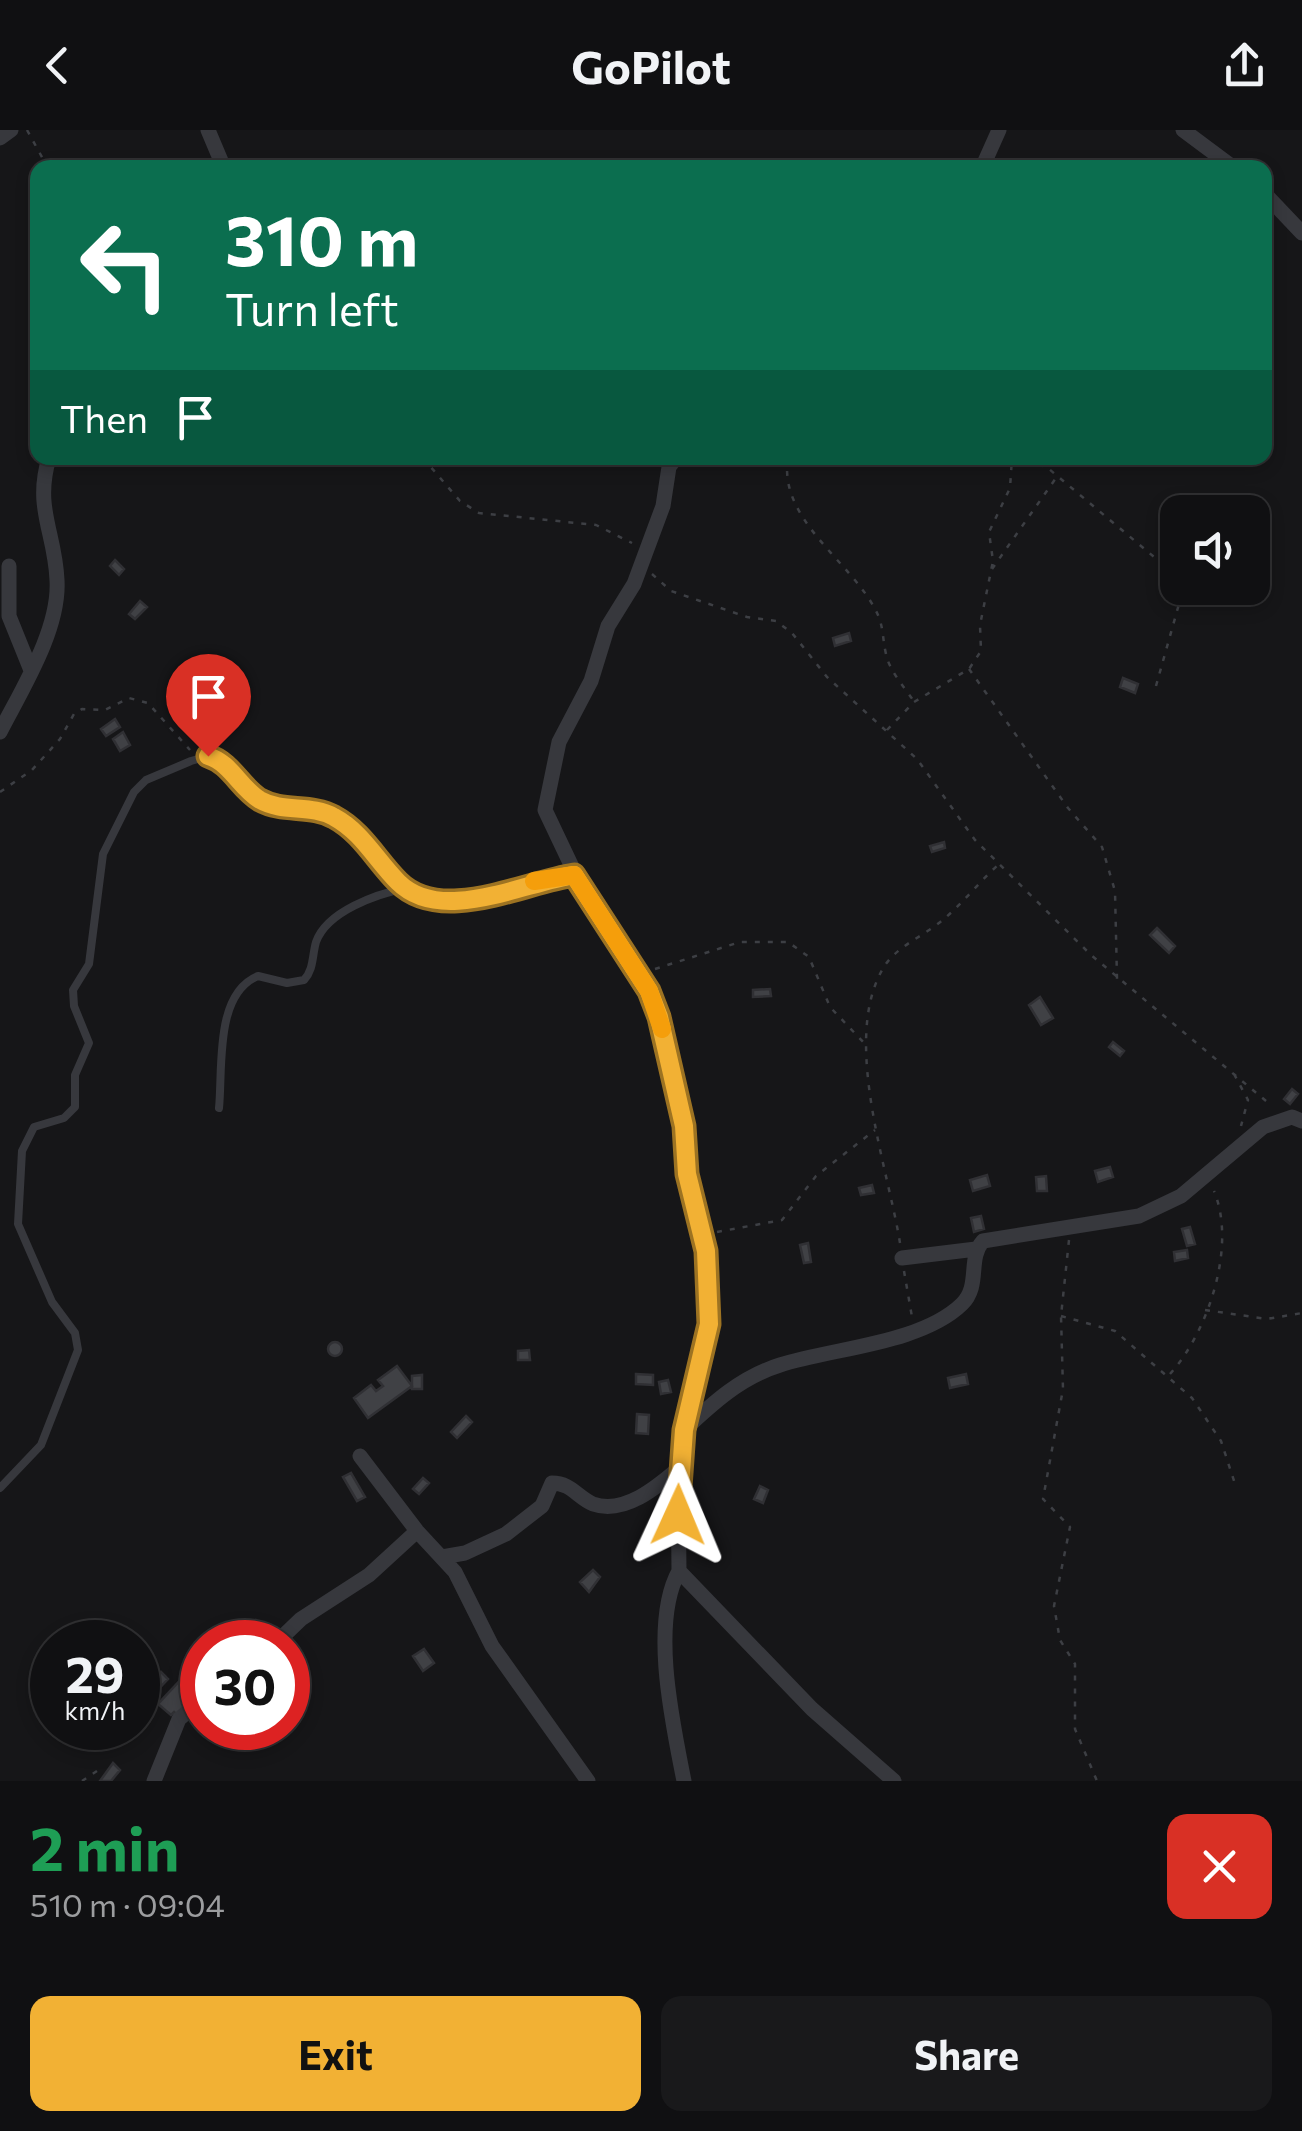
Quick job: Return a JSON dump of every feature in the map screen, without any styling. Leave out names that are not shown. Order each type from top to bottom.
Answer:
[{"type":"street","points":[[0,138],[12,130]]},
{"type":"street","points":[[208,130],[221,160]]},
{"type":"street","points":[[985,160],[998,130]]},
{"type":"street","points":[[1184,130],[1223,160]]},
{"type":"street","points":[[1272,201],[1302,233]]},
{"type":"street","points":[[0,732],[57,599],[54,548],[41,498],[48,465]]},
{"type":"street","points":[[671,465],[664,506],[643,559],[608,626],[590,681],[559,742],[547,783],[545,810],[574,875],[649,991],[667,1048],[684,1126],[687,1174],[710,1282],[709,1324],[678,1469],[679,1571],[668,1601],[667,1685],[684,1781]]},
{"type":"street","points":[[8,566],[9,616],[30,668]]},
{"type":"street","points":[[902,1258],[976,1249],[996,1236],[1070,1229],[1139,1216],[1194,1186],[1263,1127],[1282,1119],[1302,1121]]},
{"type":"street","points":[[684,1430],[754,1375],[798,1360],[864,1347],[948,1316],[973,1290],[976,1249]]},
{"type":"street","points":[[360,1456],[416,1532],[455,1572],[501,1660],[588,1781]]},
{"type":"street","points":[[442,1557],[465,1553],[506,1534],[542,1506],[552,1483],[568,1486],[593,1504],[621,1504],[678,1469]]},
{"type":"street","points":[[300,1620],[369,1575],[416,1532]]},
{"type":"street","points":[[679,1571],[812,1709],[894,1781]]},
{"type":"street","points":[[154,1781],[180,1718]]},
{"type":"lane","points":[[0,1488],[41,1445],[78,1350],[75,1333],[52,1302],[23,1238],[18,1196],[27,1136],[34,1127],[64,1118],[75,1107],[75,1075],[89,1043],[74,1006],[73,990],[89,964],[99,866],[134,792],[158,774],[208,756],[218,759],[260,800],[319,809],[338,818],[406,888],[454,904],[574,875]]},
{"type":"lane","points":[[218,1108],[226,1025],[239,989],[258,976],[287,983],[304,980],[326,926],[366,902],[406,888]]},
{"type":"path","points":[[27,130],[44,160]]},
{"type":"path","points":[[429,465],[460,501],[478,514],[596,525],[624,535],[671,591],[748,617],[776,621],[792,633],[827,678],[916,759],[975,840],[1117,979],[1230,1069],[1282,1119]]},
{"type":"path","points":[[787,465],[793,493],[806,519],[874,606],[885,634],[886,656],[914,702]]},
{"type":"path","points":[[888,730],[914,702],[969,669],[981,651],[980,625],[993,561],[989,532],[1010,488],[1012,465]]},
{"type":"path","points":[[1039,465],[1057,476],[1160,565]]},
{"type":"path","points":[[989,573],[1057,476]]},
{"type":"path","points":[[1156,686],[1179,605]]},
{"type":"path","points":[[969,669],[1068,808],[1102,846],[1115,892],[1117,979]]},
{"type":"path","points":[[0,792],[32,770],[60,739],[74,714],[82,709],[105,710],[129,698],[148,703],[181,744],[208,756]]},
{"type":"path","points":[[914,1329],[869,1100],[868,1046],[880,974],[892,956],[944,918],[1000,863]]},
{"type":"path","points":[[634,966],[664,969],[740,942],[788,942],[816,966],[830,1007],[868,1046]]},
{"type":"path","points":[[1230,1069],[1248,1100],[1248,1114],[1238,1130]]},
{"type":"path","points":[[698,1232],[782,1220],[816,1176],[876,1129]]},
{"type":"path","points":[[1168,1376],[1194,1343],[1224,1242],[1214,1190],[1194,1186]]},
{"type":"path","points":[[1070,1229],[1061,1316],[1063,1389],[1043,1500],[1070,1527],[1054,1606],[1060,1640],[1075,1664],[1075,1729],[1097,1781]]},
{"type":"path","points":[[1204,1310],[1267,1318],[1302,1313]]},
{"type":"path","points":[[1061,1316],[1115,1332],[1168,1376],[1208,1418],[1236,1486]]},
{"type":"path","points":[[82,1781],[103,1767]]},
{"type":"building","points":[[115,560],[124,569],[119,575],[110,566]]},
{"type":"building","points":[[140,601],[147,607],[135,619],[129,614]]},
{"type":"building","points":[[849,633],[851,641],[835,646],[833,638]]},
{"type":"building","points":[[1123,678],[1138,684],[1135,693],[1120,687]]},
{"type":"building","points":[[115,719],[120,727],[106,736],[101,729]]},
{"type":"building","points":[[123,732],[130,745],[120,751],[113,739]]},
{"type":"building","points":[[944,842],[945,848],[932,852],[930,846]]},
{"type":"building","points":[[1157,928],[1175,946],[1169,953],[1150,935]]},
{"type":"building","points":[[770,989],[771,996],[753,997],[753,990]]},
{"type":"building","points":[[1040,997],[1053,1018],[1041,1025],[1029,1005]]},
{"type":"building","points":[[1113,1042],[1124,1051],[1120,1056],[1109,1047]]},
{"type":"building","points":[[1292,1089],[1298,1094],[1290,1104],[1284,1099]]},
{"type":"building","points":[[1110,1167],[1113,1177],[1098,1182],[1095,1171]]},
{"type":"building","points":[[987,1175],[990,1186],[973,1191],[970,1180]]},
{"type":"building","points":[[1046,1176],[1047,1191],[1037,1191],[1036,1177]]},
{"type":"building","points":[[872,1185],[874,1193],[861,1195],[859,1188]]},
{"type":"building","points":[[981,1216],[984,1229],[974,1232],[971,1218]]},
{"type":"building","points":[[1190,1227],[1195,1244],[1187,1246],[1182,1229]]},
{"type":"building","points":[[808,1243],[811,1262],[804,1263],[800,1245]]},
{"type":"building","points":[[1187,1250],[1188,1258],[1175,1261],[1174,1252]]},
{"type":"building","points":[[335,1342],[342,1349],[335,1356],[328,1349]]},
{"type":"building","points":[[529,1350],[530,1360],[518,1360],[518,1351]]},
{"type":"building","points":[[397,1366],[412,1386],[368,1418],[354,1398],[371,1385],[376,1391],[383,1386],[378,1380]]},
{"type":"building","points":[[636,1374],[653,1375],[653,1385],[636,1384]]},
{"type":"building","points":[[966,1374],[968,1384],[950,1388],[948,1378]]},
{"type":"building","points":[[422,1375],[422,1389],[412,1389],[412,1376]]},
{"type":"building","points":[[668,1380],[671,1392],[661,1394],[659,1382]]},
{"type":"building","points":[[637,1414],[649,1415],[648,1434],[636,1433]]},
{"type":"building","points":[[466,1416],[472,1422],[457,1438],[451,1432]]},
{"type":"building","points":[[351,1473],[365,1497],[357,1501],[343,1477]]},
{"type":"building","points":[[423,1478],[429,1483],[419,1494],[413,1489]]},
{"type":"building","points":[[760,1486],[768,1490],[763,1503],[754,1499]]},
{"type":"building","points":[[593,1570],[600,1577],[589,1592],[580,1582]]},
{"type":"building","points":[[424,1649],[434,1663],[423,1671],[413,1656]]},
{"type":"building","points":[[160,1673],[168,1679],[160,1687]]},
{"type":"building","points":[[180,1680],[178,1716],[174,1712],[171,1715],[160,1702]]},
{"type":"building","points":[[113,1763],[120,1770],[111,1781],[100,1781]]},
{"type":"slow traffic","points":[[534,881],[574,875],[649,991],[662,1029]]},
{"type":"route","points":[[208,756],[218,759],[260,800],[319,809],[338,818],[412,892],[454,904],[468,903],[519,885],[574,875],[634,966],[659,1017],[684,1126],[687,1174],[710,1282],[704,1359],[692,1391],[678,1469],[678,1515]]}]
